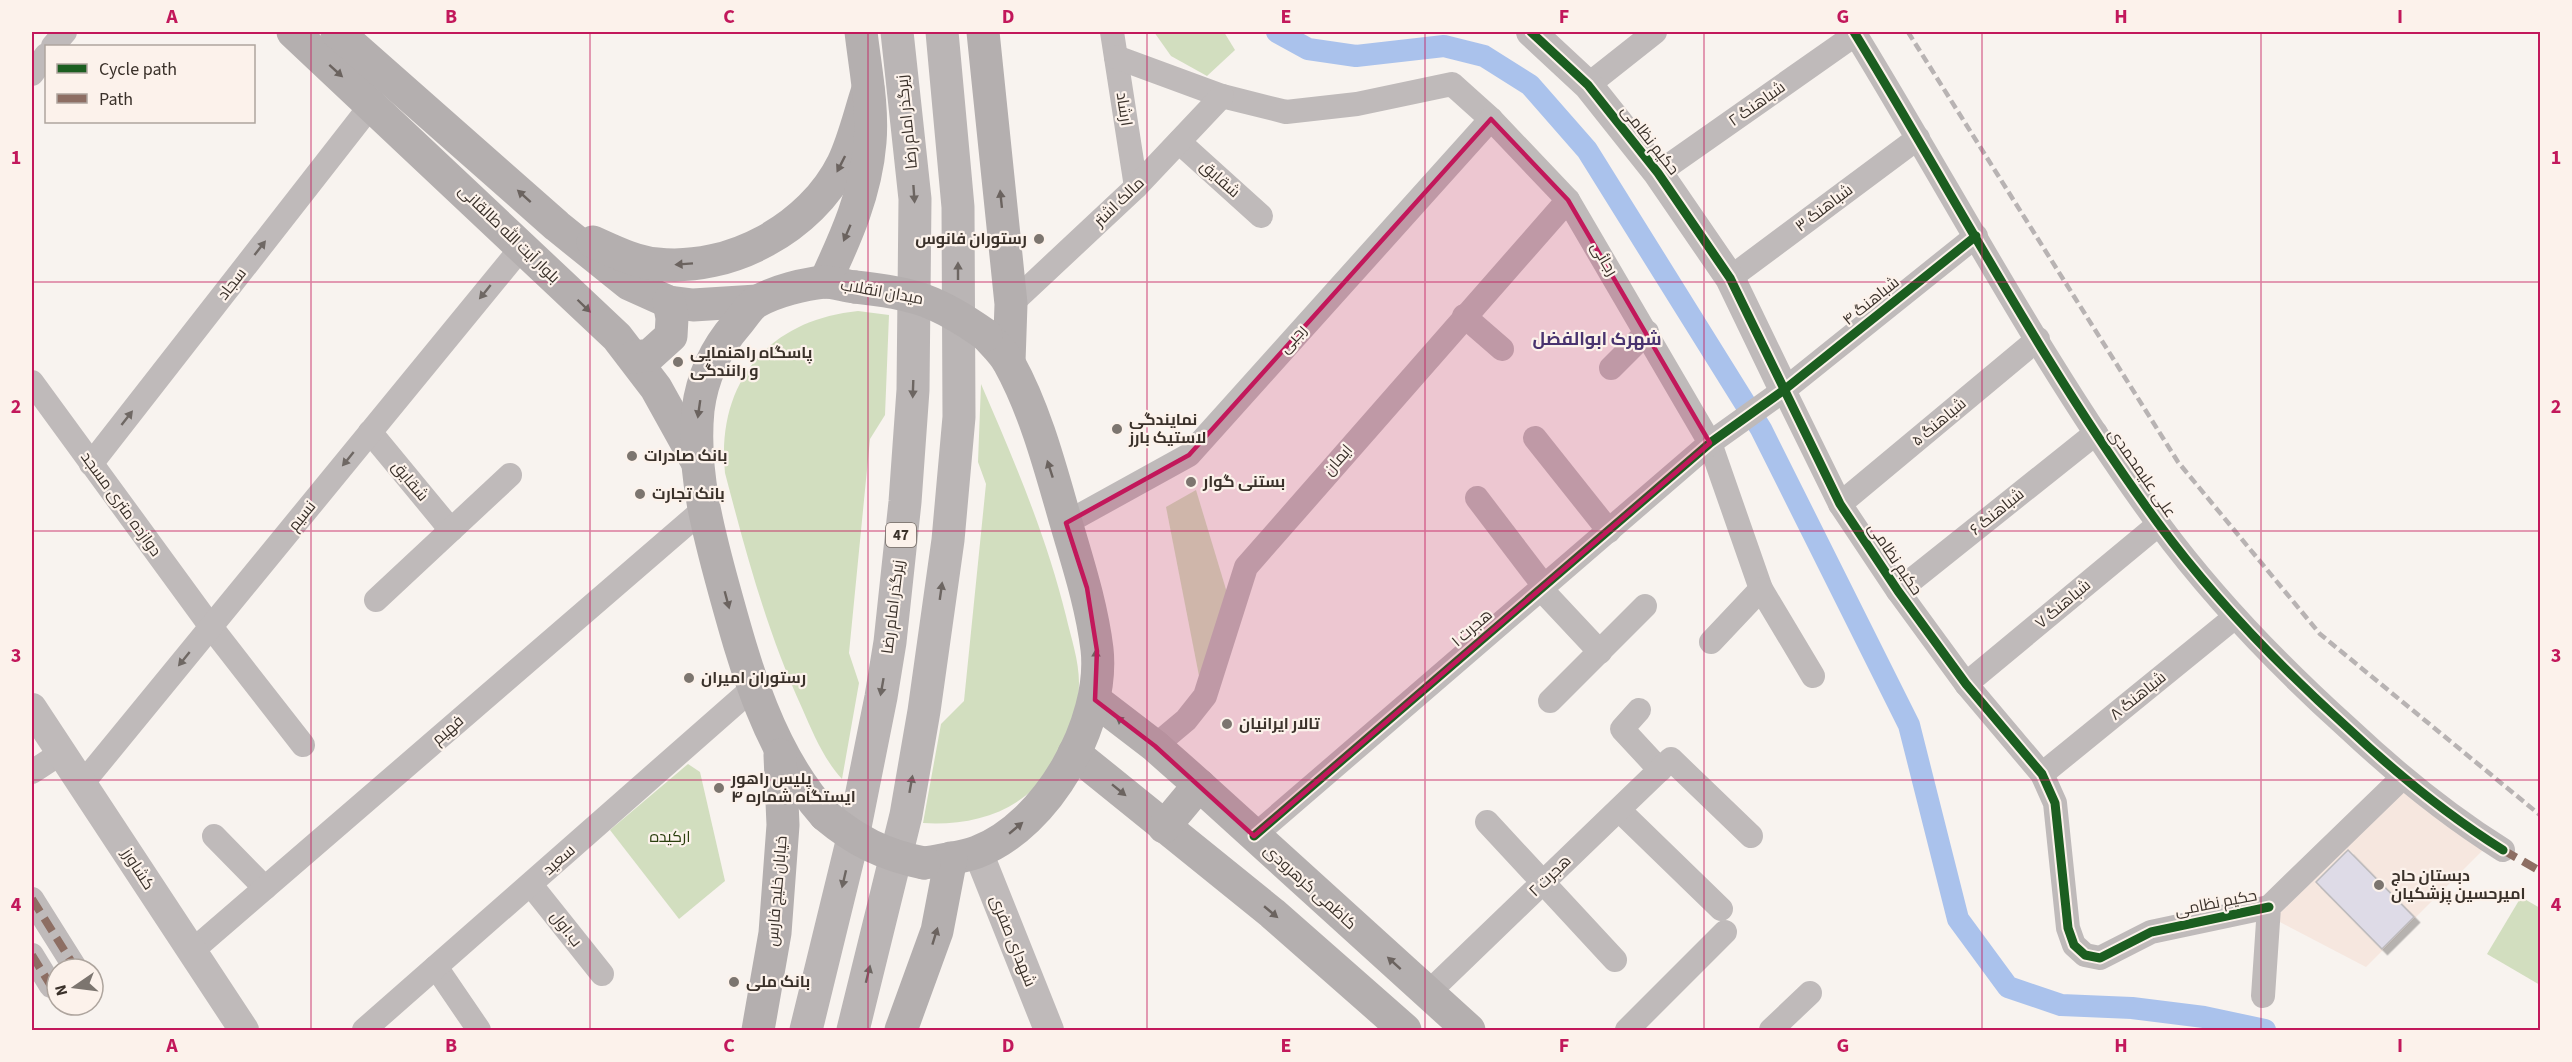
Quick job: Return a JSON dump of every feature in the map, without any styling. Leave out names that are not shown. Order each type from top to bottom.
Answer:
[{"type":"highway","name":"زیرگذر امام رضا","points":[[806,1030],[852,842],[881,697],[890,642],[905,502],[913,390],[915,200],[897,32]]},
{"type":"highway","points":[[853,1030],[906,815],[924,711],[948,540],[959,417],[958,207],[942,32]]},
{"type":"main road","name":"بلوار آیت الله طالقانی","points":[[293,32],[617,337],[656,388],[697,461]]},
{"type":"main road","points":[[337,32],[557,226],[629,284],[669,302],[693,305],[757,301]]},
{"type":"main road","points":[[840,285],[850,228],[864,184],[870,140],[868,89],[861,32]]},
{"type":"main road","points":[[983,32],[1011,304],[1009,362]]},
{"type":"main road","points":[[557,226],[633,259],[657,264],[686,264],[742,251],[768,240],[799,218],[823,193],[843,162],[868,89]]},
{"type":"main road","name":"میدان انقلاب","points":[[757,301],[793,289],[840,285],[891,291],[927,299],[961,317],[986,335],[1009,362],[1037,432],[1087,588],[1095,640],[1095,700],[1085,733],[1048,797],[1014,831],[951,858]]},
{"type":"main road","points":[[757,301],[727,336],[709,368],[698,409],[697,461],[704,509],[729,608],[753,688],[780,750],[804,791],[825,815],[867,846],[892,857],[951,858],[937,931],[901,1030]]},
{"type":"main road","points":[[634,357],[650,355],[671,336],[672,318],[669,302]]},
{"type":"main road","name":"کاظمی کرهرودی","points":[[1095,700],[1155,746],[1469,1030]]},
{"type":"main road","name":"خیابان خلیج فارس","points":[[758,1030],[776,922],[783,825],[780,750]]},
{"type":"main road","points":[[1074,753],[1272,913],[1405,1030]]},
{"type":"main road","points":[[1164,827],[1199,785]]},
{"type":"street","points":[[54,45],[65,32]]},
{"type":"street","name":"ارشاد","points":[[1112,32],[1136,187]]},
{"type":"street","name":"حکیم نظامی","points":[[1531,32],[1588,85],[1658,173],[1730,278],[1778,394],[1840,504],[1898,591],[1966,684],[2042,774],[2055,803],[2068,928],[2074,945],[2085,955],[2100,958],[2151,932],[2270,907]]},
{"type":"street","points":[[1588,85],[1655,32]]},
{"type":"street","name":"علی علیمحمدی","points":[[1855,33],[2038,339],[2096,432],[2159,524],[2235,617],[2305,689],[2402,778],[2463,825],[2503,850]]},
{"type":"street","name":"شباهنگ ۲","points":[[1658,173],[1855,33]]},
{"type":"street","points":[[32,74],[45,56]]},
{"type":"street","points":[[1116,57],[1221,96]]},
{"type":"street","name":"رجائی","points":[[1221,96],[1286,112],[1357,104],[1452,84],[1491,119],[1568,200],[1647,332],[1710,443],[1761,589],[1813,676]]},
{"type":"street","name":"مالک اشتر","points":[[1011,304],[1136,187],[1221,96]]},
{"type":"street","name":"سجاد","points":[[91,464],[372,104]]},
{"type":"street","name":"رجبی","points":[[1066,523],[1189,455],[1491,119]]},
{"type":"street","name":"شباهنگ ۳","points":[[1730,278],[1918,138]]},
{"type":"street","name":"شقایق","points":[[1179,142],[1261,216]]},
{"type":"street","name":"ایمان","points":[[1155,746],[1186,720],[1205,696],[1246,567],[1568,200]]},
{"type":"street","name":"شباهنگ ۴","points":[[1730,429],[1778,394],[1976,236]]},
{"type":"street","name":"نسیم","points":[[82,784],[522,247]]},
{"type":"street","points":[[1464,316],[1502,349]]},
{"type":"street","points":[[1611,368],[1647,332]]},
{"type":"street","name":"شباهنگ ۵","points":[[1840,504],[2038,339]]},
{"type":"street","name":"دوازده متری مسجد","points":[[32,382],[211,627]]},
{"type":"street","name":"هجرت ۱","points":[[1254,836],[1710,443],[1730,429]]},
{"type":"street","name":"شقایق","points":[[370,432],[451,530]]},
{"type":"street","name":"شباهنگ ۶","points":[[1898,591],[2096,432]]},
{"type":"street","points":[[1535,438],[1609,531]]},
{"type":"street","points":[[376,600],[510,475]]},
{"type":"street","points":[[1478,498],[1543,588],[1600,652]]},
{"type":"street","name":"فهیم","points":[[192,951],[704,509]]},
{"type":"street","name":"شباهنگ ۷","points":[[1966,684],[2159,524]]},
{"type":"street","points":[[1711,642],[1761,589]]},
{"type":"street","points":[[1550,701],[1645,606]]},
{"type":"street","name":"شباهنگ ۸","points":[[2042,774],[2235,617]]},
{"type":"street","points":[[211,627],[303,745]]},
{"type":"street","name":"سعید","points":[[364,1030],[753,688]]},
{"type":"street","name":"کشاورز","points":[[32,708],[244,1030]]},
{"type":"street","points":[[1639,710],[1622,729],[1751,836]]},
{"type":"street","points":[[32,772],[61,753]]},
{"type":"street","name":"هجرت ۲","points":[[1428,993],[1666,765]]},
{"type":"street","points":[[2263,996],[2270,907],[2402,778]]},
{"type":"street","points":[[1619,810],[1723,921],[1627,1030]]},
{"type":"street","points":[[1487,822],[1615,960]]},
{"type":"street","points":[[214,836],[265,888]]},
{"type":"street","name":"شهدای صفری","points":[[951,858],[1048,1030]]},
{"type":"street","name":"ب.اول","points":[[531,885],[602,974]]},
{"type":"street","points":[[32,899],[68,957]]},
{"type":"street","points":[[32,955],[45,976]]},
{"type":"street","points":[[436,968],[478,1030]]},
{"type":"street","points":[[1771,1030],[1810,993]]},
{"type":"highlighted area","points":[[1491,119],[1568,200],[1710,443],[1254,836],[1155,746],[1095,700],[1097,651],[1087,588],[1066,523],[1189,455]]},
{"type":"shaded area","name":"دبستان حاج امیرحسین پزشکیان","points":[[2403,792],[2483,850],[2366,967],[2274,919]]},
{"type":"green space","points":[[1154,32],[1224,32],[1235,50],[1207,76],[1171,56]]},
{"type":"green space","points":[[858,311],[889,315],[885,415],[870,439],[849,653],[859,683],[842,779],[829,763],[814,736],[778,650],[749,562],[725,473],[724,441],[729,411],[739,385],[754,362],[774,342],[798,327],[826,317]]},
{"type":"green space","points":[[981,384],[1049,556],[1078,666],[1078,703],[1074,724],[1067,740],[1039,782],[1026,795],[995,813],[978,818],[960,822],[923,823],[941,724],[964,701],[986,484],[978,462]]},
{"type":"green space","points":[[1196,490],[1228,596],[1201,686],[1166,507]]},
{"type":"green space","name":"ارکیده","points":[[688,764],[700,772],[725,881],[679,919],[610,830]]},
{"type":"green space","points":[[2521,897],[2540,908],[2540,985],[2487,954]]},
{"type":"building","points":[[2348,850],[2414,917],[2382,949],[2316,882]]},
{"type":"waterway","points":[[1277,32],[1308,49],[1356,56],[1444,46],[1484,56],[1530,85],[1587,150],[1761,429],[1909,725],[1958,919],[2008,987],[2061,1005],[2132,1008],[2204,1017],[2265,1030]]},
{"type":"railway","points":[[1908,32],[2178,462],[2320,634],[2540,815]]},
{"type":"marked path","points":[[2503,850],[2540,871]]},
{"type":"marked path","points":[[32,899],[68,957]]},
{"type":"marked path","points":[[32,955],[45,976]]},
{"type":"cycle path","points":[[1531,32],[1588,85],[1658,173],[1730,278],[1840,504],[1898,591],[1966,684],[2042,774],[2055,803],[2068,928],[2074,945],[2085,955],[2100,958],[2151,932],[2269,907]]},
{"type":"cycle path","points":[[1854,32],[2076,404],[2179,551],[2248,631],[2323,705],[2385,762],[2423,793],[2462,823],[2503,850]]},
{"type":"cycle path","points":[[1254,836],[1710,443],[1784,390],[1976,236]]},
{"type":"place","name":"رستوران فانوس","points":[[1039,239]]},
{"type":"place","name":"پاسگاه راهنمایی و رانندگی","points":[[678,362]]},
{"type":"place","name":"نمایندگی لاستیک بارز","points":[[1117,429]]},
{"type":"place","name":"بانک صادرات","points":[[632,456]]},
{"type":"place","name":"بستنی گوار","points":[[1191,482]]},
{"type":"place","name":"بانک تجارت","points":[[640,494]]},
{"type":"place","name":"رستوران امیران","points":[[689,678]]},
{"type":"place","name":"تالار ایرانیان","points":[[1227,724]]},
{"type":"place","name":"پلیس راهور ایستگاه شماره ۴","points":[[719,788]]},
{"type":"place","name":"دبستان حاج امیرحسین پزشکیان","points":[[2379,885]]},
{"type":"place","name":"بانک ملی","points":[[734,982]]},
{"type":"district","name":"شهرک ابوالفضل","points":[[1597,339]]}]
